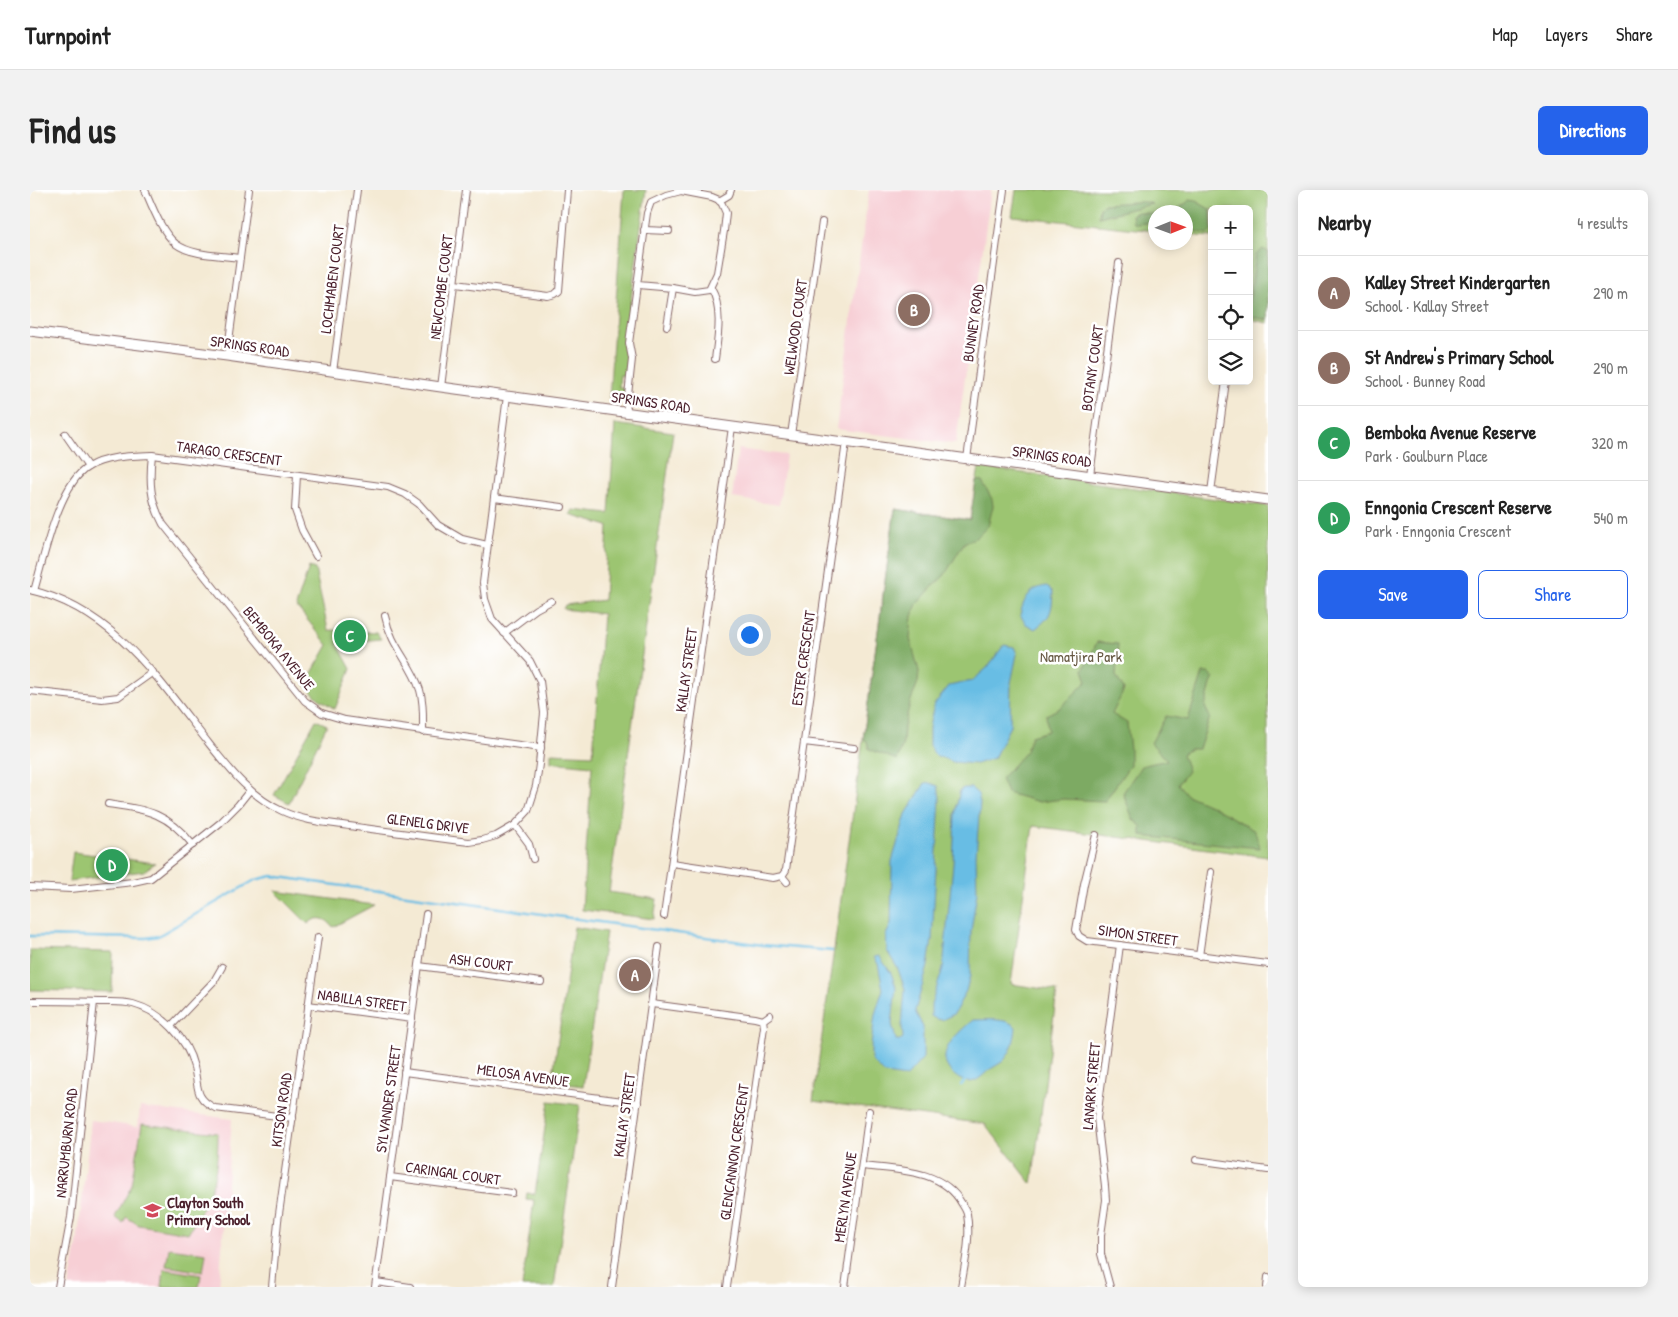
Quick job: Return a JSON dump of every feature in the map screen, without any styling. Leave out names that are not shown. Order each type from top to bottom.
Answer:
[{"type":"main road","name":"SPRINGS ROAD","points":[[30,331],[227,356],[1268,500]]},
{"type":"street","points":[[145,190],[166,233],[175,244],[195,252],[240,258]]},
{"type":"street","points":[[227,356],[249,190]]},
{"type":"street","name":"LOCHMABEN COURT","points":[[333,372],[356,190]]},
{"type":"street","name":"NEWCOMBE COURT","points":[[441,387],[466,190]]},
{"type":"street","points":[[455,284],[548,296],[559,291],[567,190]]},
{"type":"street","points":[[719,201],[729,195],[731,190]]},
{"type":"street","name":"BUNNEY ROAD","points":[[967,458],[1004,190]]},
{"type":"street","points":[[626,412],[632,359],[629,343],[644,230],[651,202],[666,194],[681,191],[712,197],[719,201],[726,213],[717,274],[711,288],[695,292],[638,285]]},
{"type":"street","name":"WELWOOD COURT","points":[[791,435],[822,222]]},
{"type":"street","points":[[644,230],[669,231]]},
{"type":"street","name":"BOTANY COURT","points":[[1090,476],[1119,263]]},
{"type":"street","points":[[667,326],[672,288]]},
{"type":"street","points":[[711,288],[717,301],[718,336],[715,359]]},
{"type":"street","points":[[1211,492],[1225,385]]},
{"type":"street","name":"GLENELG DRIVE","points":[[32,590],[68,604],[93,618],[126,644],[152,672],[229,770],[250,790],[282,811],[301,818],[468,842],[496,836],[514,825],[528,811],[536,786],[544,713],[540,681],[530,661],[492,619],[483,583],[507,396]]},
{"type":"street","name":"KALLAY STREET","points":[[664,916],[732,427]]},
{"type":"street","points":[[65,434],[88,467]]},
{"type":"street","name":"ESTER CRESCENT","points":[[782,876],[787,864],[846,442]]},
{"type":"street","name":"TARAGO CRESCENT","points":[[32,590],[60,506],[69,487],[88,467],[110,459],[152,455],[388,487],[405,494],[418,504],[438,525],[462,539],[487,546]]},
{"type":"street","name":"BEMBOKA AVENUE","points":[[152,455],[150,478],[152,496],[155,511],[163,524],[305,701],[322,712],[345,720],[541,748]]},
{"type":"street","points":[[297,475],[295,510],[302,530],[316,556]]},
{"type":"street","points":[[494,498],[562,507]]},
{"type":"street","points":[[504,633],[550,601]]},
{"type":"street","points":[[385,616],[391,639],[419,688],[423,711],[423,732]]},
{"type":"street","points":[[30,691],[102,700],[118,697],[152,672]]},
{"type":"street","points":[[804,742],[854,748]]},
{"type":"street","points":[[30,886],[71,889],[147,879],[155,875],[227,817],[250,790]]},
{"type":"street","points":[[108,804],[145,810],[161,816],[174,825],[193,845]]},
{"type":"street","points":[[514,825],[529,844],[533,858]]},
{"type":"street","name":"SIMON STREET","points":[[1096,835],[1084,884],[1076,930],[1079,936],[1087,941],[1120,946],[1268,964]]},
{"type":"street","points":[[672,864],[773,878],[782,876],[787,882]]},
{"type":"street","points":[[1199,956],[1211,872]]},
{"type":"street","name":"SYLVANDER STREET","points":[[375,1285],[426,914]]},
{"type":"street","name":"KITSON ROAD","points":[[272,1287],[278,1221],[318,937]]},
{"type":"street","name":"LANARK STREET","points":[[1110,1287],[1101,1254],[1101,1235],[1106,1200],[1098,1118],[1120,946]]},
{"type":"street","name":"KALLAY STREET","points":[[612,1287],[659,947]]},
{"type":"street","name":"ASH COURT","points":[[419,966],[541,982]]},
{"type":"street","points":[[171,1026],[214,981],[222,967]]},
{"type":"street","points":[[30,1001],[133,1004],[150,1011],[171,1026],[181,1037],[189,1052],[200,1096],[206,1104],[215,1108],[293,1118]]},
{"type":"street","name":"NARRUMBURN ROAD","points":[[58,1287],[72,1207],[94,1002]]},
{"type":"street","points":[[652,1004],[763,1020],[770,1016]]},
{"type":"street","name":"NABILLA STREET","points":[[308,1005],[412,1019]]},
{"type":"street","name":"GLENCANNON CRESCENT","points":[[728,1287],[764,1027],[763,1020]]},
{"type":"street","name":"MELOSA AVENUE","points":[[404,1072],[638,1103]]},
{"type":"street","name":"MERLYN AVENUE","points":[[846,1287],[868,1111]]},
{"type":"street","points":[[1196,1160],[1268,1170]]},
{"type":"street","points":[[862,1166],[923,1174],[942,1182],[956,1193],[967,1212],[968,1236],[961,1287]]},
{"type":"street","name":"CARINGAL COURT","points":[[390,1177],[512,1193]]},
{"type":"street","points":[[1267,1287],[1268,1278]]},
{"type":"street","points":[[375,1285],[410,1287]]},
{"type":"shaded area","points":[[869,190],[991,190],[956,443],[954,444],[836,429]]},
{"type":"shaded area","points":[[738,449],[786,455],[779,505],[732,498]]},
{"type":"shaded area","name":"Clayton South Primary School","points":[[140,1107],[232,1119],[219,1287],[69,1287],[77,1245],[91,1120],[138,1127]]},
{"type":"green space","points":[[624,190],[646,190],[625,342],[628,356],[627,376],[620,375],[619,387],[626,388],[620,399],[609,398]]},
{"type":"green space","points":[[1016,190],[1268,190],[1268,323],[1253,320],[1253,205],[1208,205],[1208,237],[1193,236],[1193,205],[1148,205],[1148,230],[1012,216]]},
{"type":"green space","points":[[1190,200],[1196,201],[1208,208],[1208,234],[1193,231],[1193,205],[1183,205]]},
{"type":"green space","points":[[1134,202],[1152,204],[1099,217],[1100,207],[1105,204]]},
{"type":"green space","points":[[1138,212],[1148,213],[1148,223],[1136,224],[1133,222],[1132,215]]},
{"type":"green space","points":[[1263,249],[1268,252],[1268,320],[1253,317],[1253,275],[1256,255]]},
{"type":"green space","points":[[615,424],[673,432],[609,892],[657,899],[654,919],[582,910],[592,766],[551,762],[551,753],[593,755],[603,614],[563,609],[565,605],[604,600],[608,526],[570,515],[573,510],[609,514]]},
{"type":"green space","name":"Namatjira Park","points":[[979,467],[1268,506],[1268,857],[1033,826],[1011,984],[1057,991],[1032,1184],[985,1124],[813,1101],[895,509],[970,520]]},
{"type":"green space","points":[[976,480],[982,481],[992,499],[993,506],[988,526],[977,537],[964,543],[944,576],[917,604],[912,616],[910,639],[919,671],[918,682],[910,703],[904,727],[903,743],[897,760],[869,749],[867,741],[863,739],[895,509],[970,520]]},
{"type":"green space","points":[[309,567],[315,569],[328,630],[376,632],[381,639],[337,643],[351,669],[335,709],[318,698],[305,685],[328,645],[296,606]]},
{"type":"green space","points":[[1097,642],[1118,644],[1116,676],[1124,690],[1112,714],[1127,723],[1130,765],[1105,801],[1063,799],[1039,802],[1007,793],[1001,779],[1026,751],[1031,736],[1048,731],[1046,715],[1060,708],[1087,681],[1083,670]]},
{"type":"green space","points":[[1203,673],[1209,673],[1214,678],[1205,707],[1210,717],[1199,749],[1190,749],[1182,754],[1188,771],[1178,784],[1187,795],[1214,807],[1255,831],[1260,848],[1141,836],[1141,826],[1133,819],[1123,793],[1141,766],[1167,760],[1151,743],[1166,716],[1188,720]]},
{"type":"green space","points":[[316,720],[327,725],[289,803],[274,795]]},
{"type":"green space","points":[[73,852],[155,863],[144,871],[69,881]]},
{"type":"green space","points":[[275,891],[374,905],[333,927],[327,921],[321,919],[311,921],[308,924]]},
{"type":"green space","points":[[574,927],[606,932],[583,1086],[552,1082]]},
{"type":"green space","points":[[30,950],[113,952],[112,992],[30,990]]},
{"type":"green space","points":[[549,1101],[580,1105],[554,1287],[522,1287],[534,1200],[526,1199],[527,1193],[535,1194]]},
{"type":"green space","points":[[142,1124],[218,1133],[217,1162],[212,1186],[203,1208],[188,1233],[139,1225],[126,1217],[123,1223],[115,1217],[132,1185]]},
{"type":"green space","points":[[169,1248],[206,1253],[203,1272],[166,1266]]},
{"type":"green space","points":[[164,1269],[201,1275],[199,1287],[162,1287]]},
{"type":"water","points":[[1047,586],[1053,592],[1050,614],[1035,629],[1026,624],[1020,615],[1028,595],[1036,589]]},
{"type":"water","points":[[1004,645],[1014,647],[1017,654],[1011,683],[1010,726],[994,758],[976,764],[953,762],[935,755],[929,745],[929,727],[934,705],[949,686],[972,681],[987,668]]},
{"type":"water","points":[[925,783],[938,786],[940,798],[932,940],[928,966],[915,1011],[923,1027],[923,1058],[906,1077],[885,1074],[871,1060],[875,1014],[883,989],[878,964],[874,957],[879,956],[891,973],[896,987],[892,1024],[896,1040],[900,1040],[903,1038],[905,989],[898,969],[887,951],[886,935],[891,924],[892,861],[906,814]]},
{"type":"water","points":[[971,788],[978,794],[980,803],[976,856],[977,892],[971,931],[970,976],[966,991],[954,1014],[942,1020],[931,1016],[931,1005],[943,968],[953,864],[955,814],[960,790]]},
{"type":"water","points":[[973,1020],[1001,1020],[1016,1027],[1012,1046],[1002,1062],[977,1080],[969,1082],[960,1079],[952,1073],[945,1058],[946,1051],[955,1037]]},
{"type":"waterway","points":[[30,936],[146,938],[158,936],[255,880],[272,876],[763,945],[832,951]]},
{"type":"waterway","points":[[961,1085],[967,1079]]},
{"type":"place","name":"St Andrew's Primary School","points":[[914,310]]},
{"type":"place","name":"Bemboka Avenue Reserve","points":[[350,636]]},
{"type":"place","name":"Enngonia Crescent Reserve","points":[[112,865]]},
{"type":"place","name":"Kalley Street Kindergarten","points":[[635,975]]},
{"type":"place","name":"Clayton South Primary School","points":[[153,1211]]}]
